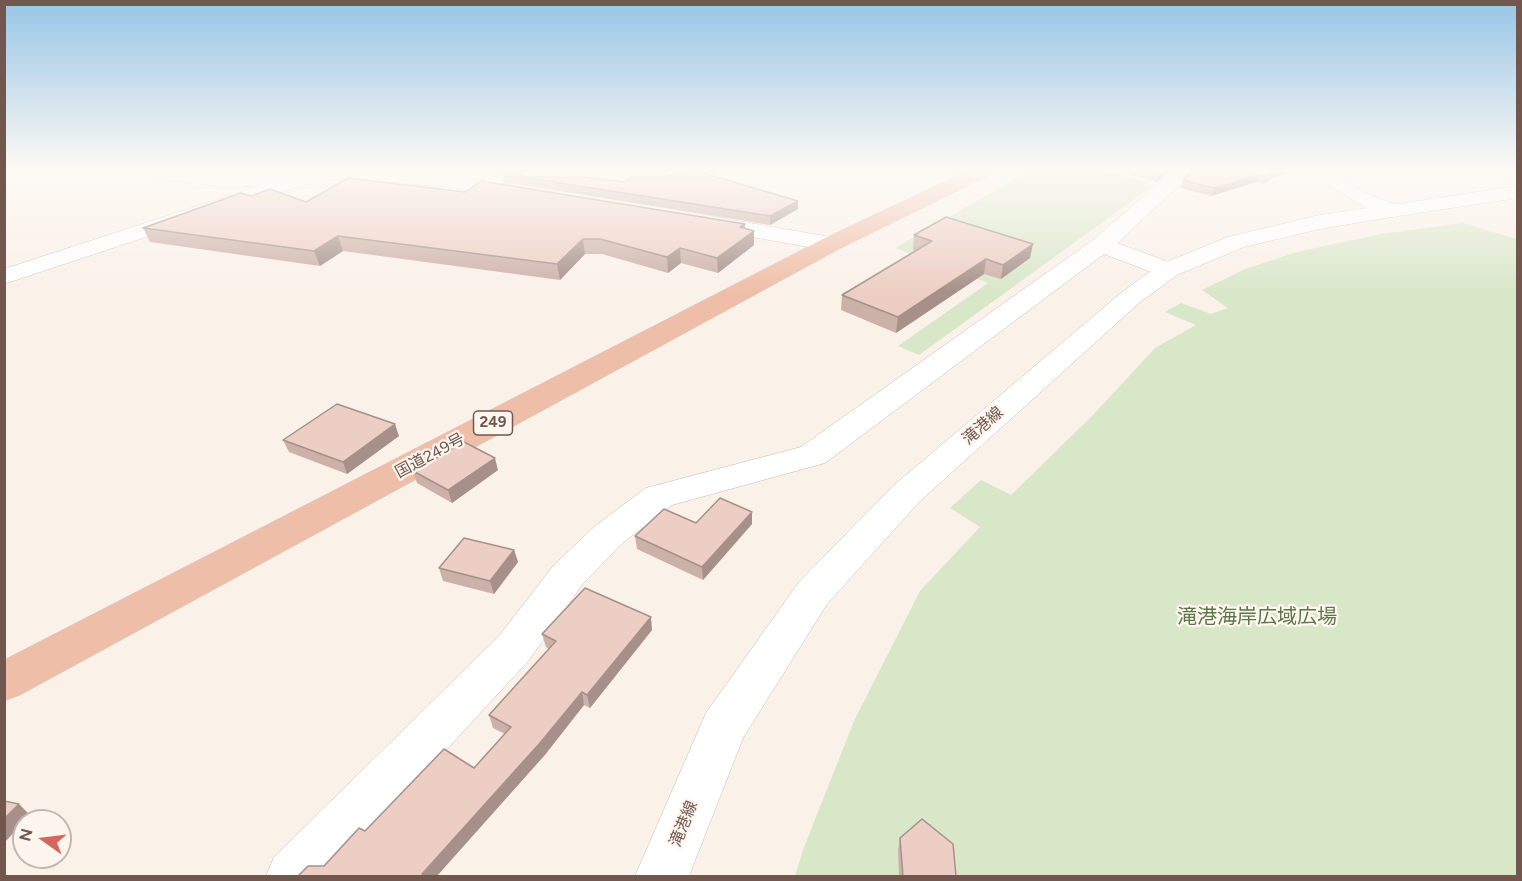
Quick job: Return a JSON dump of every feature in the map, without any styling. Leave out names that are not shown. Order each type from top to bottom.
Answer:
[{"type":"highway","name":"国道249号","points":[[4,682],[831,244],[900,211]]},
{"type":"street","points":[[4,277],[203,211]]},
{"type":"street","points":[[293,876],[514,648],[568,575],[607,536],[659,496],[813,455],[1101,245],[1139,211]]},
{"type":"street","name":"滝港線","points":[[662,876],[723,728],[813,592],[906,494],[1130,298],[1168,270],[1236,242],[1320,222],[1389,211]]},
{"type":"street","points":[[694,220],[831,244]]},
{"type":"street","points":[[1101,245],[1168,270]]},
{"type":"green space","points":[[959,211],[1118,211],[919,355],[898,346],[988,283],[895,248]]},
{"type":"green space","name":"滝港海岸広域広場","points":[[1463,223],[1517,239],[1517,876],[795,876],[854,721],[920,591],[980,527],[950,508],[981,480],[1011,495],[1093,415],[1155,348],[1196,325],[1165,312],[1181,303],[1211,314],[1228,308],[1202,290],[1245,269],[1297,252],[1381,234]]},
{"type":"building","points":[[190,211],[666,211],[745,224],[740,227],[754,231],[717,258],[680,248],[667,257],[600,239],[583,239],[557,264],[338,236],[314,251],[143,228]]},
{"type":"building","points":[[739,211],[779,211],[770,216]]},
{"type":"building","points":[[946,217],[1033,244],[1003,265],[986,259],[898,317],[842,295],[932,241],[914,235]]},
{"type":"building","points":[[337,404],[395,424],[343,462],[283,440]]},
{"type":"building","points":[[464,442],[495,458],[448,490],[413,471]]},
{"type":"building","points":[[720,498],[752,512],[702,567],[635,536],[664,509],[696,523]]},
{"type":"building","points":[[464,538],[514,550],[490,581],[439,568]]},
{"type":"building","points":[[585,588],[651,617],[587,695],[582,692],[540,743],[422,874],[425,876],[298,876],[308,866],[324,866],[359,828],[365,831],[444,749],[474,768],[511,727],[489,715],[556,641],[542,634]]},
{"type":"building","points":[[4,801],[19,804],[12,809],[4,819]]},
{"type":"building","points":[[922,819],[953,844],[956,876],[903,876],[900,838]]}]
